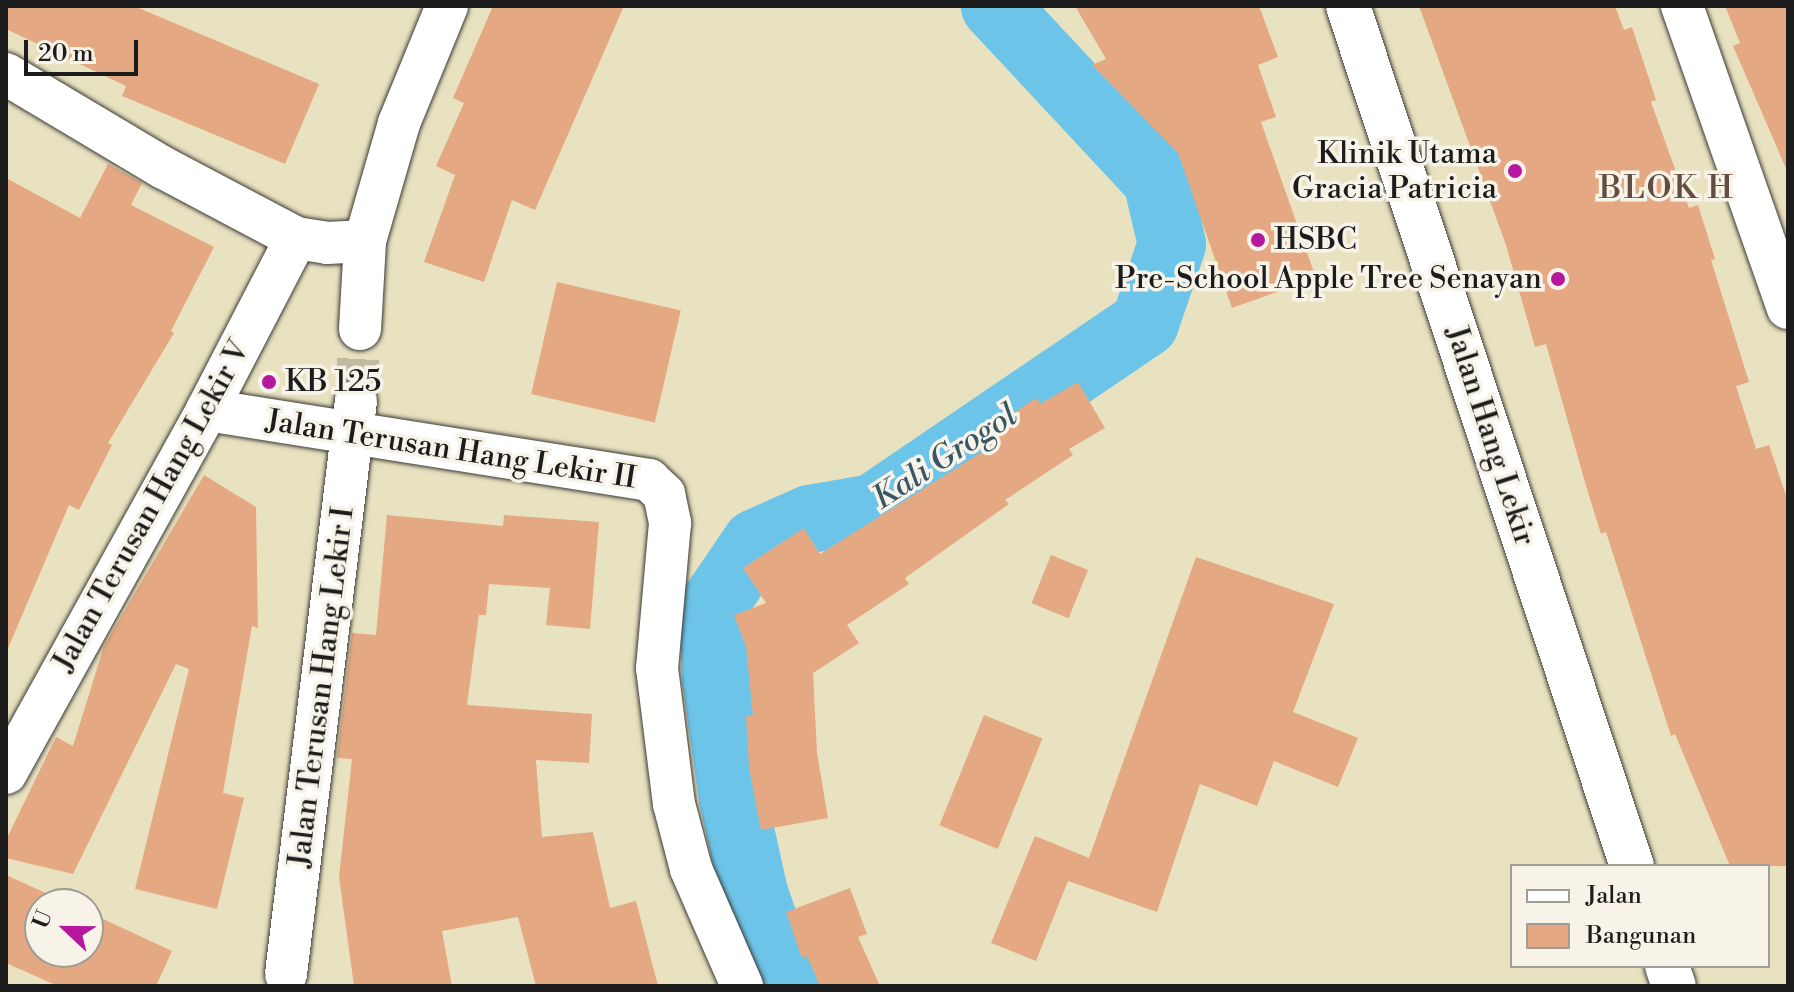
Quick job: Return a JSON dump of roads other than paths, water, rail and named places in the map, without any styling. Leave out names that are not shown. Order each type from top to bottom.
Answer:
[{"type":"main road","name":"Jalan Hang Lekir","points":[[1348,6],[1631,864]]},
{"type":"street","points":[[360,329],[365,241],[399,123],[447,6]]},
{"type":"street","points":[[1682,6],[1788,308]]},
{"type":"street","points":[[6,74],[162,167],[296,238],[327,243],[365,241]]},
{"type":"street","name":"Jalan Terusan Hang Lekir V","points":[[6,773],[207,410],[296,238]]},
{"type":"street","name":"Jalan Terusan Hang Lekir II","points":[[207,410],[355,418],[649,480],[664,494],[670,523],[657,668],[674,804],[691,869],[742,986]]},
{"type":"street","name":"Jalan Terusan Hang Lekir I","points":[[282,982],[355,418]]},
{"type":"waterway","name":"Kali Grogol","points":[[786,986],[754,893],[733,798],[716,678],[713,606],[756,543],[810,519],[873,508],[1145,323],[1172,244],[1157,180],[995,6]]},
{"type":"tunnel","points":[[356,401],[360,329]]},
{"type":"place","name":"Klinik Utama Gracia Patricia","points":[[1515,171]]},
{"type":"place","name":"HSBC","points":[[1258,240]]},
{"type":"place","name":"Pre-School Apple Tree Senayan","points":[[1558,279]]},
{"type":"place","name":"KB 125","points":[[269,382]]},
{"type":"district","name":"BLOK H","points":[[1667,188]]}]
